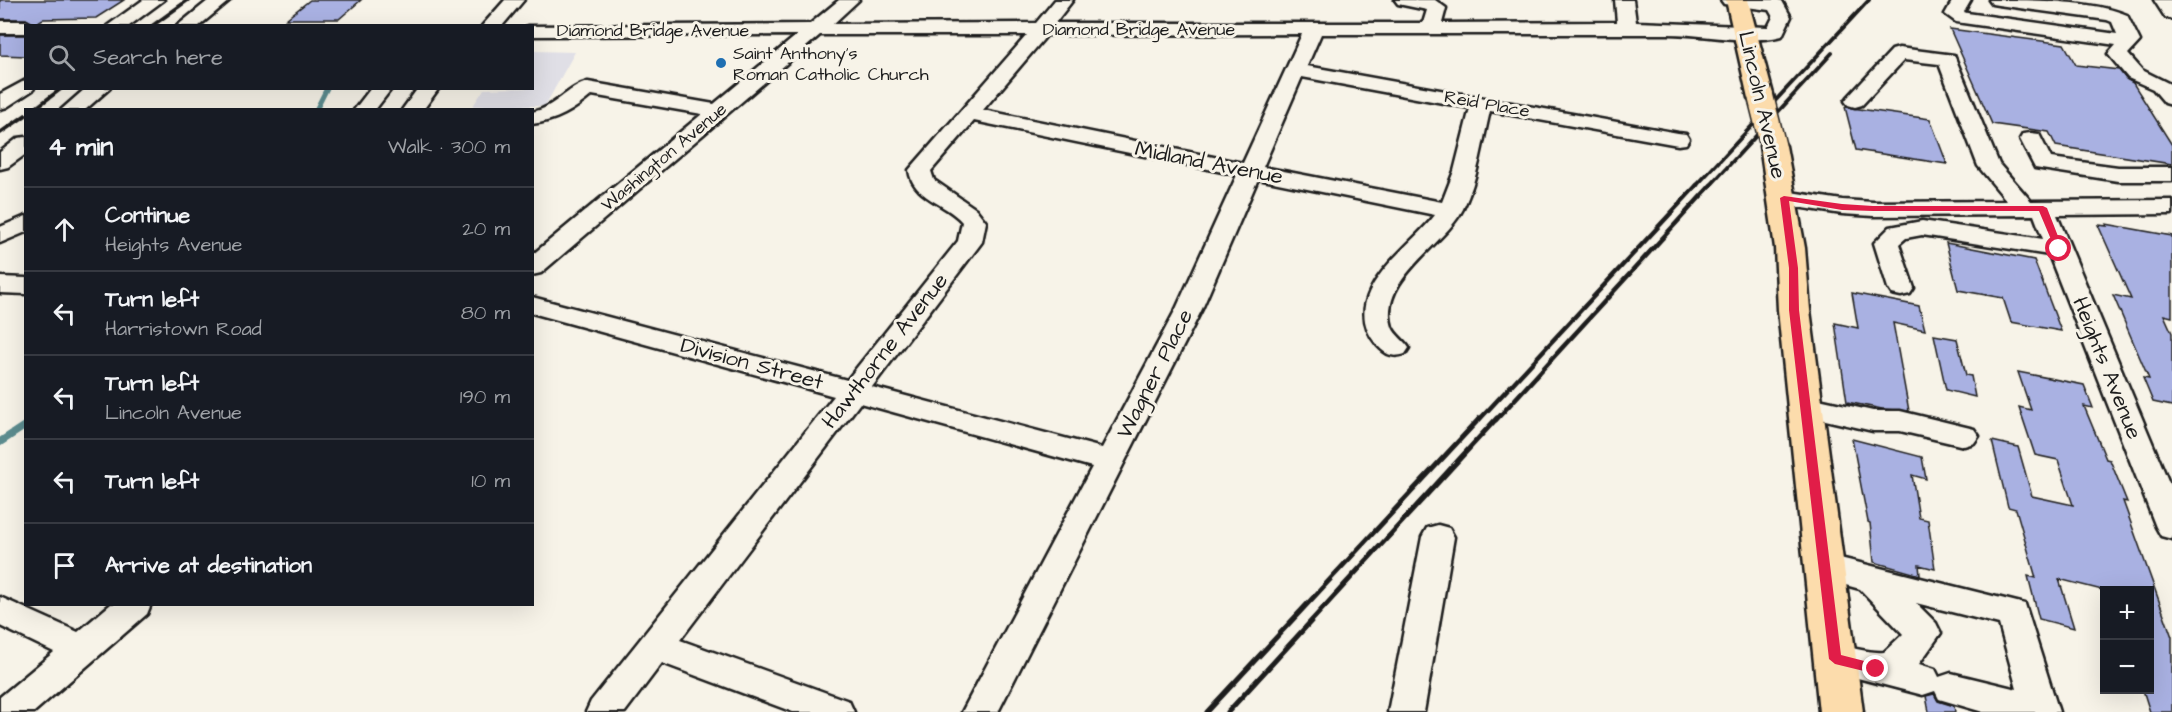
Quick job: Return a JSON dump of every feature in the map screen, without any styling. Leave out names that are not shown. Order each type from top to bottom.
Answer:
[{"type":"main road","name":"Lincoln Avenue","points":[[1735,0],[1746,33],[1784,198],[1794,268],[1794,310],[1841,712]]},
{"type":"street","points":[[119,24],[155,0]]},
{"type":"street","points":[[189,24],[221,0]]},
{"type":"street","points":[[493,24],[516,0]]},
{"type":"street","name":"Washington Avenue","points":[[534,266],[850,0]]},
{"type":"street","name":"Hawthorne Avenue","points":[[604,712],[970,242],[974,222],[968,214],[925,184],[921,177],[921,170],[925,162],[969,114],[1064,0]]},
{"type":"street","points":[[1404,0],[1434,5],[1437,8],[1431,28]]},
{"type":"street","points":[[1624,0],[1624,15],[1628,28]]},
{"type":"street","name":"Diamond Bridge Avenue","points":[[534,30],[1700,28],[1746,33],[1775,32],[1782,17],[1776,5],[1735,0]]},
{"type":"street","points":[[1962,0],[1954,14],[1963,18],[2130,41]]},
{"type":"street","points":[[1998,0],[2110,15],[2120,19],[2130,41]]},
{"type":"street","points":[[2163,0],[2172,13]]},
{"type":"street","points":[[0,27],[24,27]]},
{"type":"street","name":"Wagner Place","points":[[980,712],[1189,309],[1314,28]]},
{"type":"street","points":[[2130,41],[2118,54],[2130,70],[2139,77],[2162,84],[2172,99]]},
{"type":"street","name":"Heights Avenue","points":[[1855,101],[1899,54],[1947,59],[1989,166],[2034,208],[2059,249],[2172,527]]},
{"type":"street","name":"Reid Place","points":[[1296,70],[1678,139]]},
{"type":"street","points":[[0,103],[24,87]]},
{"type":"street","points":[[534,118],[547,116],[567,106],[588,88],[719,111]]},
{"type":"street","points":[[74,108],[97,90]]},
{"type":"street","points":[[366,108],[380,90]]},
{"type":"street","points":[[414,108],[427,90]]},
{"type":"street","points":[[1396,348],[1384,337],[1379,327],[1378,314],[1387,283],[1397,267],[1439,227],[1450,211],[1457,196],[1482,103]]},
{"type":"street","name":"Midland Avenue","points":[[969,114],[1450,211]]},
{"type":"street","points":[[2031,139],[2043,163],[2104,173],[2172,174]]},
{"type":"street","points":[[0,162],[24,144]]},
{"type":"street","points":[[1784,198],[1842,207],[1873,209],[2172,207]]},
{"type":"street","points":[[0,236],[24,224]]},
{"type":"street","points":[[1900,288],[1886,243],[1898,232],[1922,228],[2059,249]]},
{"type":"street","points":[[0,285],[24,286]]},
{"type":"street","name":"Division Street","points":[[534,306],[1110,461]]},
{"type":"street","points":[[1805,406],[1872,421],[1900,421],[1964,436]]},
{"type":"street","points":[[1406,712],[1438,537]]},
{"type":"street","points":[[1824,567],[2013,614],[2041,711]]},
{"type":"street","points":[[1871,579],[1924,633],[1903,659],[1892,666],[1880,668]]},
{"type":"street","points":[[8,712],[133,606]]},
{"type":"street","points":[[0,611],[82,649]]},
{"type":"street","points":[[655,646],[836,712]]},
{"type":"street","points":[[1835,659],[1880,668],[2041,711]]},
{"type":"shaded area","points":[[534,51],[575,52],[545,106],[473,106],[483,90],[534,90]]},
{"type":"building","points":[[0,0],[124,0],[96,18],[43,19],[35,24],[26,19],[0,19]]},
{"type":"building","points":[[310,0],[361,0],[339,19],[286,19]]},
{"type":"building","points":[[1950,29],[2064,44],[2076,65],[2119,70],[2126,79],[2133,83],[2172,145],[2172,164],[2056,146],[2049,132],[1992,124]]},
{"type":"building","points":[[0,35],[24,35],[24,56],[0,55]]},
{"type":"building","points":[[1845,107],[1930,119],[1947,164],[1856,150]]},
{"type":"building","points":[[2106,224],[2172,236],[2172,317],[2164,315],[2172,333],[2172,406],[2153,402],[2143,378],[2149,379],[2113,295],[2131,299],[2098,225],[2107,226]]},
{"type":"building","points":[[1946,243],[2034,260],[2061,331],[2011,322],[2003,298],[1958,290]]},
{"type":"building","points":[[1852,293],[1919,306],[1925,330],[1893,323],[1909,411],[1882,409],[1847,402],[1835,323],[1858,328]]},
{"type":"building","points":[[1934,335],[1957,339],[1966,375],[1971,376],[1975,397],[1946,390]]},
{"type":"building","points":[[2018,372],[2084,385],[2093,408],[2084,406],[2127,502],[2123,501],[2154,586],[2100,586],[2100,589],[2059,579],[2074,628],[2039,619],[2028,576],[2036,578],[2016,509],[2008,507],[1992,441],[2018,447],[2032,496],[2073,505],[2058,460],[2035,455],[2019,407],[2031,410]]},
{"type":"building","points":[[1852,439],[1922,457],[1926,479],[1912,475],[1919,518],[1928,520],[1935,569],[1919,565],[1920,575],[1874,562],[1870,523]]},
{"type":"building","points":[[2154,587],[2172,637],[2172,712],[2150,712],[2144,694],[2154,694]]},
{"type":"building","points":[[1934,694],[1938,701],[1954,706],[1955,712],[1929,712],[1926,696]]},
{"type":"waterway","points":[[317,108],[326,90]]},
{"type":"waterway","points":[[0,442],[24,426]]},
{"type":"railway","points":[[155,24],[188,0]]},
{"type":"railway","points":[[1696,186],[1869,0]]},
{"type":"railway","points":[[1710,186],[1832,53]]},
{"type":"railway","points":[[36,108],[59,90]]},
{"type":"railway","points":[[0,133],[24,116]]},
{"type":"railway","points":[[1479,420],[1697,185]]},
{"type":"railway","points":[[1496,420],[1711,185]]},
{"type":"railway","points":[[1207,712],[1480,418]]},
{"type":"railway","points":[[1228,712],[1497,418]]},
{"type":"place","name":"Saint Anthony's Roman Catholic Church","points":[[721,63]]},
{"type":"route","points":[[1876,669],[1835,659],[1794,310],[1794,268],[1784,198],[1842,207],[1873,209],[2043,208],[2059,249]]}]
